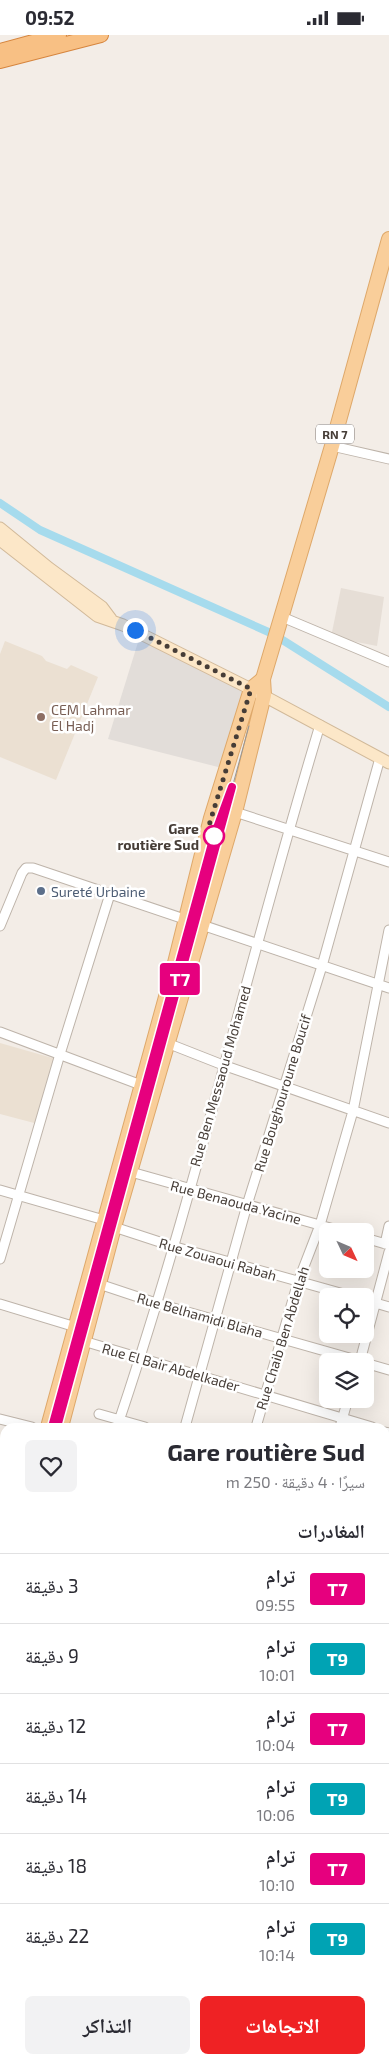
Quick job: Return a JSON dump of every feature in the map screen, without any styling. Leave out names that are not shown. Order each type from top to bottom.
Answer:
[{"type":"highway","points":[[0,51],[59,35]]},
{"type":"highway","points":[[0,61],[101,35]]},
{"type":"main road","name":"RN 7","points":[[61,1423],[80,1334],[109,1224],[141,1085],[172,975],[211,817],[273,651],[389,239]]},
{"type":"main road","points":[[0,528],[49,568],[102,607],[111,619]]},
{"type":"main road","points":[[0,540],[97,616],[111,619],[258,692],[384,761]]},
{"type":"main road","name":"RN 7","points":[[49,1423],[99,1284],[109,1224],[131,1172],[234,812],[258,692]]},
{"type":"street","points":[[332,446],[389,459]]},
{"type":"street","points":[[281,622],[389,662]]},
{"type":"street","name":"Rue Ben Messaoud Mohamed","points":[[118,1423],[156,1303],[288,829],[320,725]]},
{"type":"street","name":"Rue Boughouroune Boucif","points":[[185,1423],[248,1205],[322,966],[353,850],[384,761]]},
{"type":"street","points":[[234,812],[389,862]]},
{"type":"street","points":[[0,926],[18,880],[26,868],[33,868],[389,988]]},
{"type":"street","points":[[0,1259],[60,1054],[110,894]]},
{"type":"street","name":"Rue Chaib Ben Abdellah","points":[[321,1223],[354,1111],[389,929]]},
{"type":"street","points":[[0,1032],[141,1085]]},
{"type":"street","points":[[167,1043],[284,1087],[389,1123]]},
{"type":"street","name":"Rue Benaouda Yacine","points":[[131,1172],[188,1190],[319,1225]]},
{"type":"street","name":"Rue Zouaoui Rabah","points":[[0,1190],[172,1246],[321,1288]]},
{"type":"street","points":[[362,1353],[388,1247],[389,1226]]},
{"type":"street","name":"Rue Chaib Ben Abdellah","points":[[257,1423],[298,1282],[319,1228]]},
{"type":"street","points":[[374,1242],[388,1247]]},
{"type":"street","name":"Rue Belhamidi Blaha","points":[[99,1284],[156,1303],[332,1353]]},
{"type":"street","points":[[375,1303],[389,1307]]},
{"type":"street","name":"Rue El Bair Abdelkader","points":[[0,1304],[80,1334],[139,1360],[264,1394],[359,1423]]},
{"type":"street","points":[[374,1366],[389,1370]]},
{"type":"street","points":[[341,1423],[345,1408]]},
{"type":"street","points":[[99,1414],[116,1423]]},
{"type":"street","points":[[0,1419],[16,1423]]},
{"type":"shaded area","points":[[341,588],[384,597],[377,646],[331,637]]},
{"type":"shaded area","points":[[139,639],[245,692],[222,768],[108,739]]},
{"type":"shaded area","name":"CEM Lahmar El Hadj","points":[[5,641],[42,656],[46,661],[67,669],[71,665],[98,677],[56,780],[0,757],[0,654]]},
{"type":"shaded area","points":[[0,1043],[56,1059],[38,1124],[0,1114]]},
{"type":"waterway","points":[[0,503],[40,530],[273,634],[389,707]]},
{"type":"tram line","points":[[58,1423],[249,726]]},
{"type":"tram line","name":"T7","points":[[53,1423],[214,836],[232,787],[58,1423]]},
{"type":"place","name":"CEM Lahmar El Hadj","points":[[41,717]]},
{"type":"place","name":"Gare routière Sud","points":[[214,836]]},
{"type":"place","name":"Sureté Urbaine","points":[[41,891]]},
{"type":"route","points":[[135,630],[251,689],[206,835],[214,836]]}]
